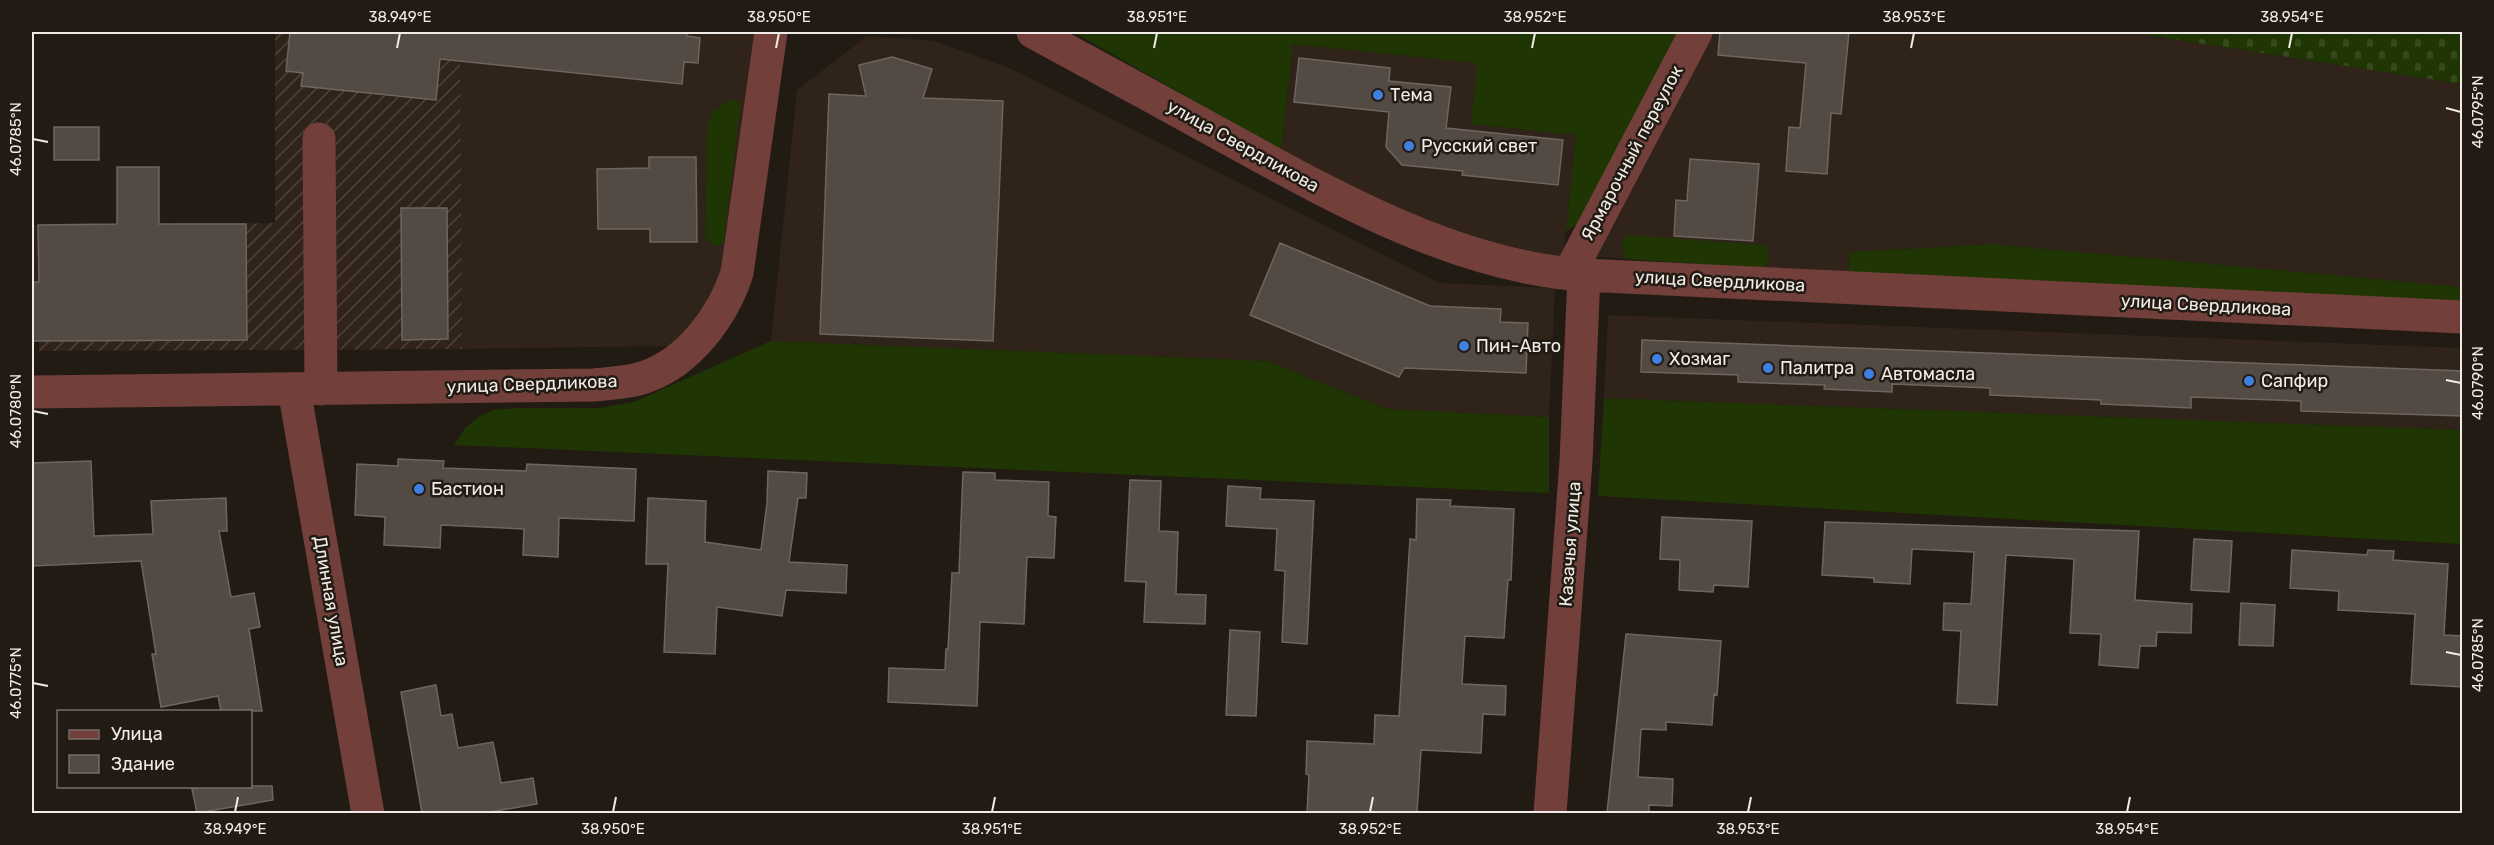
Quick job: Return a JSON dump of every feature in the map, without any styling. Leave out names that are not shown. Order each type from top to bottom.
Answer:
[{"type":"street","name":"улица Свердликова","points":[[32,392],[594,385],[643,378],[670,365],[687,351],[716,317],[728,299],[737,273],[771,32]]},
{"type":"street","name":"улица Свердликова","points":[[1033,32],[1357,207],[1475,253],[1515,264],[1576,274],[2463,317]]},
{"type":"street","name":"Ярмарочный переулок","points":[[1576,274],[1696,32]]},
{"type":"street","name":"Длинная улица","points":[[319,139],[307,389],[368,813]]},
{"type":"street","name":"Казачья улица","points":[[1550,813],[1575,460],[1576,274]]},
{"type":"shaded area","points":[[275,32],[687,32],[687,36],[700,38],[698,63],[684,62],[682,84],[460,62],[462,349],[39,351],[39,341],[32,341],[32,282],[39,282],[38,225],[275,223]]},
{"type":"shaded area","points":[[687,32],[758,32],[725,261],[708,312],[668,346],[462,349],[459,61],[682,84],[684,62],[698,63]]},
{"type":"shaded area","points":[[1703,32],[2127,32],[2462,84],[2462,287],[1992,244],[1850,252],[1848,274],[1586,256]]},
{"type":"shaded area","points":[[867,36],[935,41],[1012,69],[1440,283],[1555,288],[1549,417],[1387,409],[1268,361],[771,341],[797,90]]},
{"type":"shaded area","points":[[1293,44],[1478,63],[1471,124],[1576,135],[1563,259],[1526,254],[1415,220],[1281,150]]},
{"type":"shaded area","points":[[32,225],[38,225],[39,282],[32,282]]},
{"type":"shaded area","points":[[1608,315],[2462,348],[2462,430],[1604,398]]},
{"type":"green space","points":[[1073,32],[1679,32],[1583,221],[1566,231],[1576,135],[1471,124],[1477,63],[1293,44],[1281,150]]},
{"type":"green space","points":[[2127,32],[2462,32],[2462,84]]},
{"type":"green space","points":[[730,99],[739,102],[740,107],[724,241],[721,245],[714,246],[705,239],[707,127],[712,112]]},
{"type":"green space","points":[[1627,235],[1765,245],[1769,258],[1764,268],[1625,259],[1621,246]]},
{"type":"green space","points":[[1992,244],[2462,287],[2462,305],[1848,274],[1850,252]]},
{"type":"green space","points":[[771,341],[1268,361],[1387,409],[1549,417],[1549,493],[454,445],[465,428],[480,416],[493,410],[600,408],[634,402]]},
{"type":"green space","points":[[1604,398],[2462,430],[2462,544],[1598,496]]},
{"type":"building","points":[[290,32],[687,32],[687,36],[700,38],[698,63],[684,62],[682,84],[440,59],[436,100],[301,86],[303,73],[286,71]]},
{"type":"building","points":[[1720,32],[1849,32],[1841,114],[1831,113],[1827,174],[1786,171],[1789,127],[1800,128],[1806,63],[1718,55]]},
{"type":"building","points":[[892,57],[932,69],[923,98],[1003,101],[993,341],[820,334],[829,94],[866,96],[859,65]]},
{"type":"building","points":[[1299,58],[1390,68],[1389,81],[1451,87],[1446,128],[1563,140],[1558,185],[1462,175],[1463,171],[1402,165],[1386,147],[1389,112],[1294,102]]},
{"type":"building","points":[[54,127],[99,127],[99,160],[54,160]]},
{"type":"building","points":[[649,157],[696,157],[697,242],[650,242],[650,229],[598,229],[597,169],[649,168]]},
{"type":"building","points":[[1690,159],[1759,164],[1753,241],[1674,236],[1676,200],[1687,201]]},
{"type":"building","points":[[117,167],[159,167],[159,224],[246,224],[247,340],[32,341],[32,282],[39,282],[38,225],[117,224]]},
{"type":"building","points":[[401,208],[447,208],[448,339],[402,340]]},
{"type":"building","points":[[1280,243],[1430,306],[1501,309],[1500,322],[1528,323],[1526,373],[1404,368],[1399,377],[1250,315]]},
{"type":"building","points":[[1642,340],[2463,371],[2463,416],[2301,411],[2301,401],[2191,397],[2191,408],[2101,404],[2101,400],[1990,395],[1990,388],[1892,384],[1892,392],[1824,389],[1825,385],[1738,382],[1738,375],[1641,372]]},
{"type":"building","points":[[398,459],[444,461],[443,468],[526,471],[527,464],[636,469],[634,521],[559,518],[558,557],[523,555],[524,529],[441,525],[440,548],[384,545],[385,517],[355,515],[357,464],[398,466]]},
{"type":"building","points":[[91,461],[94,536],[153,534],[151,501],[226,498],[227,531],[219,531],[231,597],[254,593],[260,627],[249,629],[262,711],[221,710],[218,696],[161,707],[152,654],[156,654],[141,561],[32,566],[32,463]]},
{"type":"building","points":[[768,471],[807,473],[806,498],[798,498],[789,562],[847,565],[846,593],[786,590],[782,616],[717,607],[715,654],[664,652],[668,564],[646,564],[648,498],[706,501],[705,542],[761,550],[767,503]]},
{"type":"building","points":[[963,472],[995,473],[995,480],[1049,482],[1048,516],[1056,517],[1054,558],[1027,557],[1024,624],[980,622],[977,706],[888,702],[889,668],[945,670],[952,573],[959,573]]},
{"type":"building","points":[[1130,480],[1161,481],[1159,531],[1178,532],[1176,594],[1206,595],[1205,624],[1144,622],[1146,582],[1125,581]]},
{"type":"building","points":[[1228,486],[1261,488],[1260,499],[1314,501],[1307,644],[1282,642],[1285,571],[1275,570],[1277,529],[1226,526]]},
{"type":"building","points":[[1417,499],[1451,500],[1450,506],[1514,509],[1511,580],[1508,580],[1504,638],[1465,636],[1462,684],[1506,686],[1505,715],[1483,714],[1481,753],[1421,750],[1417,813],[1307,813],[1309,775],[1306,774],[1307,741],[1374,744],[1375,715],[1399,716],[1410,539],[1416,540]]},
{"type":"building","points":[[1662,517],[1752,521],[1748,587],[1714,585],[1713,592],[1679,590],[1680,560],[1660,559]]},
{"type":"building","points":[[1825,522],[2139,531],[2135,600],[2192,604],[2191,633],[2157,632],[2156,646],[2140,646],[2138,668],[2099,665],[2101,634],[2070,633],[2074,559],[2006,555],[1997,705],[1957,703],[1961,631],[1943,630],[1944,603],[1971,604],[1974,552],[1912,549],[1910,584],[1874,582],[1874,578],[1822,575]]},
{"type":"building","points":[[2194,539],[2232,541],[2229,592],[2191,590]]},
{"type":"building","points":[[2292,550],[2367,555],[2368,550],[2394,551],[2393,560],[2448,564],[2444,635],[2463,636],[2463,687],[2411,684],[2415,614],[2338,610],[2339,591],[2290,588]]},
{"type":"building","points":[[2241,603],[2275,605],[2273,646],[2239,645]]},
{"type":"building","points":[[1230,630],[1260,632],[1256,716],[1226,715]]},
{"type":"building","points":[[1626,634],[1721,641],[1712,725],[1666,722],[1666,730],[1641,729],[1638,777],[1673,779],[1672,806],[1649,805],[1649,813],[1607,813]]},
{"type":"building","points":[[436,685],[441,716],[452,714],[458,748],[493,742],[501,783],[533,778],[537,804],[484,813],[422,813],[401,692]]},
{"type":"building","points":[[272,786],[273,800],[197,813],[192,789]]},
{"type":"place","name":"Тема","points":[[1378,95]]},
{"type":"place","name":"Русский свет","points":[[1409,146]]},
{"type":"place","name":"Пин-Авто","points":[[1464,346]]},
{"type":"place","name":"Хозмаг","points":[[1657,359]]},
{"type":"place","name":"Палитра","points":[[1768,368]]},
{"type":"place","name":"Автомасла","points":[[1869,374]]},
{"type":"place","name":"Сапфир","points":[[2249,381]]},
{"type":"place","name":"Бастион","points":[[419,489]]}]
